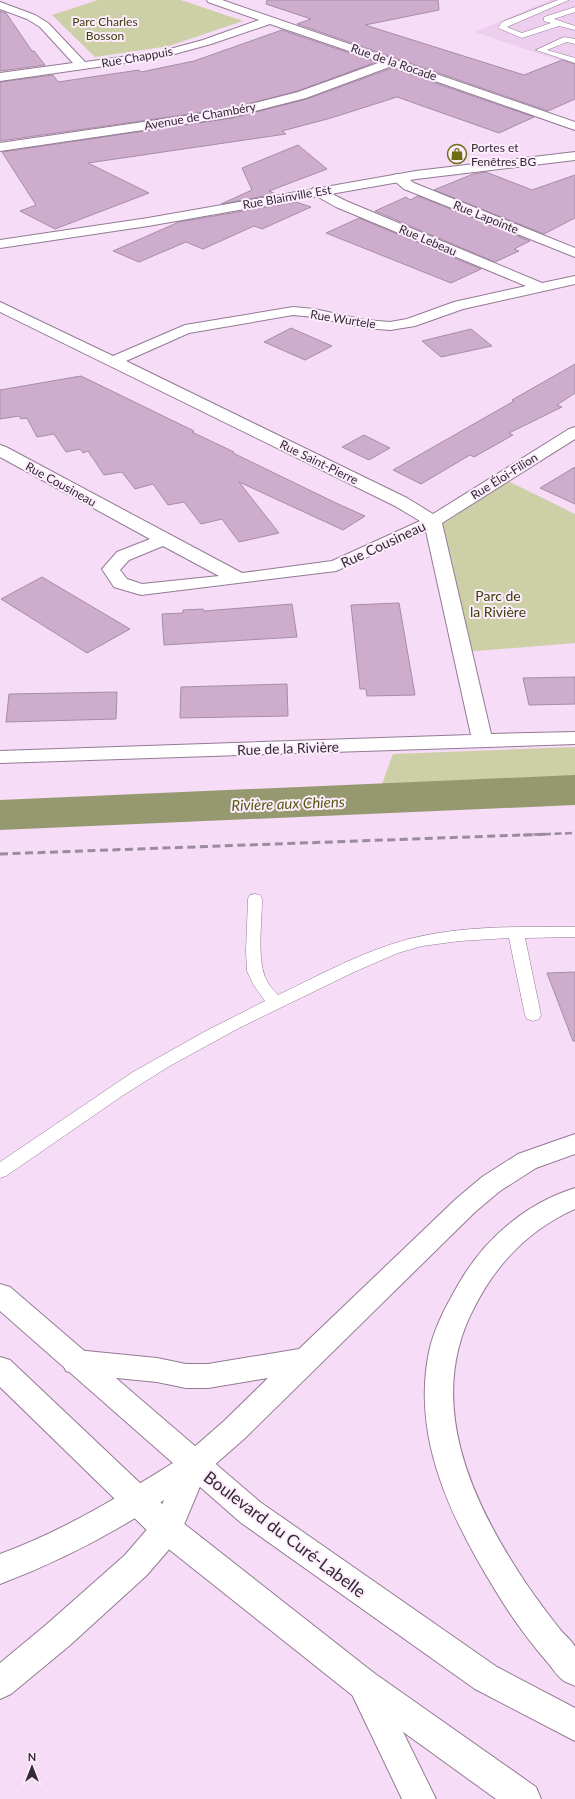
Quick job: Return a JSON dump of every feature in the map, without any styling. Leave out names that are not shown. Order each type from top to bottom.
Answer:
[{"type":"main road","name":"Rue de la Rocade","points":[[212,0],[575,126]]},
{"type":"main road","points":[[0,5],[31,17],[44,25],[82,66]]},
{"type":"main road","name":"Rue Chappuis","points":[[0,77],[160,55],[207,42],[270,20]]},
{"type":"main road","name":"Avenue de Chambéry","points":[[0,147],[232,113],[302,95],[394,62]]},
{"type":"main road","name":"Rue Blainville Est","points":[[0,244],[148,222],[398,178],[460,169],[575,156]]},
{"type":"main road","name":"Rue Lapointe","points":[[398,178],[409,186],[422,192],[575,253]]},
{"type":"main road","name":"Rue Lebeau","points":[[318,191],[341,204],[540,286]]},
{"type":"main road","name":"Rue Wurtele","points":[[114,362],[185,329],[293,311],[314,313],[365,324],[390,326],[410,323],[459,305],[540,286],[575,280]]},
{"type":"main road","name":"Rue Saint-Pierre","points":[[0,306],[401,502],[433,521]]},
{"type":"main road","name":"Rue Éloi-Filion","points":[[433,521],[575,432]]},
{"type":"main road","name":"Rue Cousineau","points":[[0,450],[164,540],[239,579]]},
{"type":"main road","points":[[433,521],[483,742]]},
{"type":"main road","name":"Rue Cousineau","points":[[164,540],[123,556],[111,568],[120,584],[141,590],[336,566],[433,521]]},
{"type":"main road","name":"Rue de la Rivière","points":[[0,757],[575,738]]},
{"type":"main road","points":[[0,1569],[51,1549],[139,1501],[194,1465],[234,1430],[466,1205],[491,1184],[527,1161],[575,1144]]},
{"type":"main road","points":[[575,1198],[542,1214],[518,1231],[498,1248],[480,1271],[467,1291],[448,1332],[442,1355],[438,1404],[440,1428],[447,1458],[457,1489],[472,1522],[509,1585],[547,1638],[575,1670]]},
{"type":"main road","name":"Boulevard du Curé-Labelle","points":[[0,1295],[194,1465],[250,1512],[486,1678],[575,1725]]},
{"type":"main road","points":[[76,1362],[157,1370],[186,1376],[208,1376],[306,1360]]},
{"type":"main road","points":[[0,1369],[167,1529],[363,1684],[524,1799]]},
{"type":"main road","points":[[0,1683],[122,1579],[136,1565],[167,1529],[194,1465]]},
{"type":"main road","points":[[363,1684],[419,1799]]},
{"type":"lane","points":[[559,23],[522,36],[502,28],[505,24],[565,0]]},
{"type":"lane","points":[[547,19],[575,9]]},
{"type":"lane","points":[[530,14],[575,28]]},
{"type":"lane","points":[[575,42],[567,39],[540,50],[575,61]]},
{"type":"lane","points":[[255,899],[256,976],[262,987],[275,1003]]},
{"type":"lane","points":[[0,1170],[117,1090],[182,1051],[275,1003],[342,971],[397,949],[421,942],[449,937],[516,933],[575,932]]},
{"type":"lane","points":[[516,933],[533,1015]]},
{"type":"shaded area","points":[[550,0],[575,0],[575,66],[475,32]]},
{"type":"green space","name":"Parc Charles Bosson","points":[[98,0],[181,0],[243,21],[169,46],[95,57],[52,15]]},
{"type":"green space","name":"Parc de la Rivière","points":[[500,477],[575,514],[575,643],[463,652],[433,521]]},
{"type":"green space","points":[[575,747],[575,790],[376,800],[393,754]]},
{"type":"building","points":[[267,0],[438,0],[439,10],[365,25],[524,75],[562,60],[575,64],[575,99],[548,111],[297,24],[311,19],[266,4]]},
{"type":"building","points":[[0,11],[6,13],[32,51],[34,51],[45,65],[0,71]]},
{"type":"building","points":[[282,30],[376,62],[298,91],[232,108],[0,141],[0,82],[53,75],[58,82],[139,70],[141,72],[194,61]]},
{"type":"building","points":[[392,68],[534,117],[499,133],[397,97],[331,118],[282,131],[286,134],[88,163],[149,193],[55,229],[20,211],[36,205],[2,152],[232,118],[307,99]]},
{"type":"building","points":[[298,145],[327,169],[269,191],[276,194],[221,204],[252,190],[242,168]]},
{"type":"building","points":[[486,172],[532,190],[575,175],[575,218],[544,234],[434,190],[473,174]]},
{"type":"building","points":[[418,196],[530,241],[514,249],[519,251],[495,262],[375,211],[406,197],[410,200]]},
{"type":"building","points":[[296,202],[311,207],[262,229],[254,226],[203,249],[186,242],[139,262],[113,251],[179,222]]},
{"type":"building","points":[[359,218],[481,269],[451,283],[326,233]]},
{"type":"building","points":[[291,328],[332,346],[305,360],[264,342]]},
{"type":"building","points":[[471,329],[492,346],[441,357],[422,341]]},
{"type":"building","points":[[575,364],[575,393],[557,405],[562,407],[509,433],[513,435],[474,457],[470,455],[421,484],[393,470],[514,401],[512,400]]},
{"type":"building","points":[[81,376],[194,431],[192,432],[234,452],[233,453],[365,516],[343,530],[239,482],[279,533],[239,542],[222,519],[201,524],[184,502],[168,505],[153,484],[135,489],[122,472],[104,475],[88,451],[83,453],[80,449],[66,452],[54,434],[37,437],[27,418],[21,419],[19,416],[0,419],[0,390]]},
{"type":"building","points":[[364,435],[390,448],[369,460],[342,447]]},
{"type":"building","points":[[575,467],[575,504],[540,488]]},
{"type":"building","points":[[42,577],[130,629],[87,653],[1,599]]},
{"type":"building","points":[[399,603],[415,695],[367,696],[366,689],[360,689],[351,605]]},
{"type":"building","points":[[292,604],[297,637],[164,645],[162,614],[183,613],[183,610],[203,609],[204,611]]},
{"type":"building","points":[[575,677],[575,704],[529,705],[523,678]]},
{"type":"building","points":[[287,684],[288,716],[180,718],[181,687]]},
{"type":"building","points":[[117,692],[116,719],[6,722],[9,694]]},
{"type":"building","points":[[575,972],[575,1041],[573,1041],[547,973]]},
{"type":"waterway","name":"Rivière aux Chiens","points":[[0,815],[575,790]]},
{"type":"railway","points":[[532,835],[575,833]]},
{"type":"railway","points":[[532,835],[550,834]]},
{"type":"railway","points":[[523,835],[532,835]]},
{"type":"railway","points":[[0,854],[532,835]]},
{"type":"place","name":"Portes et Fenêtres BG","points":[[457,154]]}]
